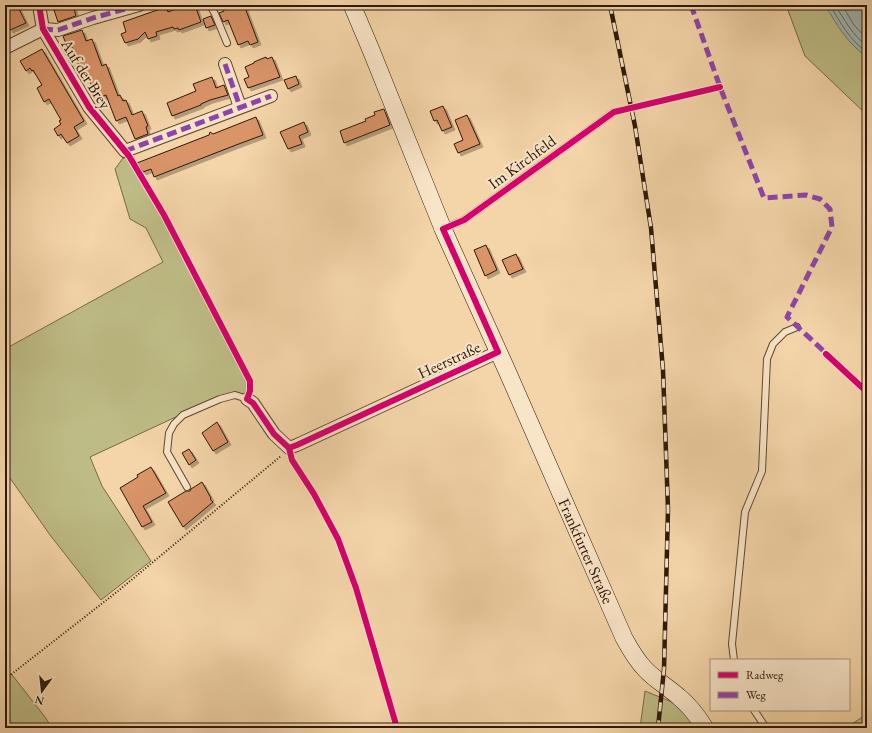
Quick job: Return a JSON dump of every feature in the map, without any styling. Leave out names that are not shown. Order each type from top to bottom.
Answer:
[{"type":"main road","name":"Heerstraße","points":[[352,5],[443,229],[498,352]]},
{"type":"main road","name":"Frankfurter Straße","points":[[498,352],[631,651],[646,670],[689,706],[705,728]]},
{"type":"street","name":"Auf der Brey","points":[[39,5],[43,29],[89,107],[126,151],[271,96]]},
{"type":"street","points":[[5,48],[43,29],[58,30],[139,5]]},
{"type":"street","points":[[225,64],[240,107]]},
{"type":"street","name":"Heerstraße","points":[[289,448],[498,352]]},
{"type":"street","points":[[247,399],[253,403],[274,434],[289,448]]},
{"type":"lane","points":[[210,5],[227,43]]},
{"type":"lane","name":"Im Kirchfeld","points":[[443,229],[464,220],[614,112]]},
{"type":"lane","points":[[734,659],[732,644],[745,512],[762,471],[767,359],[773,344],[785,332],[797,327]]},
{"type":"lane","points":[[187,487],[167,452],[170,433],[174,424],[183,415],[220,400],[235,396],[247,399]]},
{"type":"lane","points":[[755,711],[765,728]]},
{"type":"path","points":[[5,682],[12,673],[118,591],[280,458],[289,448]]},
{"type":"shaded area","points":[[786,5],[867,5],[867,115],[805,56]]},
{"type":"shaded area","points":[[128,157],[161,216],[248,381],[249,390],[246,397],[237,394],[180,415],[90,457],[102,486],[151,561],[101,600],[50,535],[5,471],[5,349],[163,262],[146,228],[130,219],[115,169],[123,158]]},
{"type":"shaded area","points":[[5,669],[13,676],[52,728],[5,728]]},
{"type":"shaded area","points":[[645,691],[682,706],[695,728],[640,728]]},
{"type":"shaded area","points":[[867,714],[867,728],[846,728]]},
{"type":"water","points":[[825,5],[867,5],[867,57],[848,40],[838,27]]},
{"type":"building","points":[[17,5],[26,23],[10,30],[5,20],[5,10]]},
{"type":"building","points":[[67,5],[73,5],[76,16],[58,22],[54,10]]},
{"type":"building","points":[[186,5],[195,5],[201,22],[179,30],[178,28],[174,29],[173,27],[156,32],[157,36],[148,39],[145,32],[138,39],[125,43],[121,34],[126,32],[123,22],[166,7],[168,12]]},
{"type":"building","points":[[222,5],[244,5],[258,42],[250,45],[248,41],[238,45],[228,20],[223,22],[219,13],[224,11]]},
{"type":"building","points":[[211,16],[215,25],[206,28],[203,19]]},
{"type":"building","points":[[82,30],[86,41],[92,39],[102,66],[106,64],[118,96],[120,95],[123,101],[126,100],[132,115],[142,111],[148,126],[146,127],[148,134],[135,139],[126,117],[116,121],[106,95],[97,99],[86,72],[82,74],[72,47],[68,49],[63,36]]},
{"type":"building","points":[[42,49],[84,121],[74,127],[79,136],[67,143],[61,134],[58,136],[54,129],[61,124],[59,121],[61,120],[49,99],[44,102],[37,88],[42,85],[33,70],[32,71],[30,68],[26,71],[20,61]]},
{"type":"building","points":[[266,57],[267,59],[272,57],[280,77],[248,88],[244,79],[249,77],[245,67]]},
{"type":"building","points":[[296,76],[299,84],[288,89],[284,80]]},
{"type":"building","points":[[212,77],[216,88],[224,85],[228,95],[210,100],[172,116],[167,103],[196,91],[193,84]]},
{"type":"building","points":[[443,106],[452,127],[442,131],[437,120],[434,121],[430,111]]},
{"type":"building","points":[[384,109],[390,125],[344,143],[340,131],[366,121],[365,119],[375,115],[374,112]]},
{"type":"building","points":[[467,115],[480,144],[458,153],[454,144],[463,140],[455,120]]},
{"type":"building","points":[[256,117],[263,135],[154,177],[151,169],[143,172],[137,163],[209,135],[210,132],[213,134]]},
{"type":"building","points":[[304,122],[308,132],[299,136],[302,144],[288,149],[280,132]]},
{"type":"building","points":[[486,245],[497,270],[485,276],[474,250]]},
{"type":"building","points":[[516,254],[523,269],[509,275],[502,260]]},
{"type":"building","points":[[217,422],[228,442],[213,451],[202,433]]},
{"type":"building","points":[[189,449],[196,460],[189,465],[182,453]]},
{"type":"building","points":[[151,467],[166,493],[143,506],[152,522],[142,527],[120,488],[138,477],[137,475]]},
{"type":"building","points":[[202,482],[213,502],[183,527],[168,502],[186,491],[190,491]]},
{"type":"railway","points":[[610,5],[635,126],[651,228],[663,370],[668,509],[664,669],[658,728]]},
{"type":"marked path","points":[[43,29],[58,30],[139,5]]},
{"type":"marked path","points":[[691,5],[720,87],[764,198],[806,195],[820,199],[830,209],[832,227],[787,317],[828,355]]},
{"type":"marked path","points":[[225,64],[240,107]]},
{"type":"marked path","points":[[125,151],[271,96]]},
{"type":"cycle path","points":[[39,5],[43,29],[89,107],[129,156],[164,215],[250,381],[250,391],[247,399],[253,403],[274,434],[289,448],[292,460],[314,494],[338,539],[356,588],[397,728]]},
{"type":"cycle path","points":[[289,448],[498,352],[443,229],[464,220],[614,112],[720,87]]},
{"type":"cycle path","points":[[826,354],[867,392]]}]
